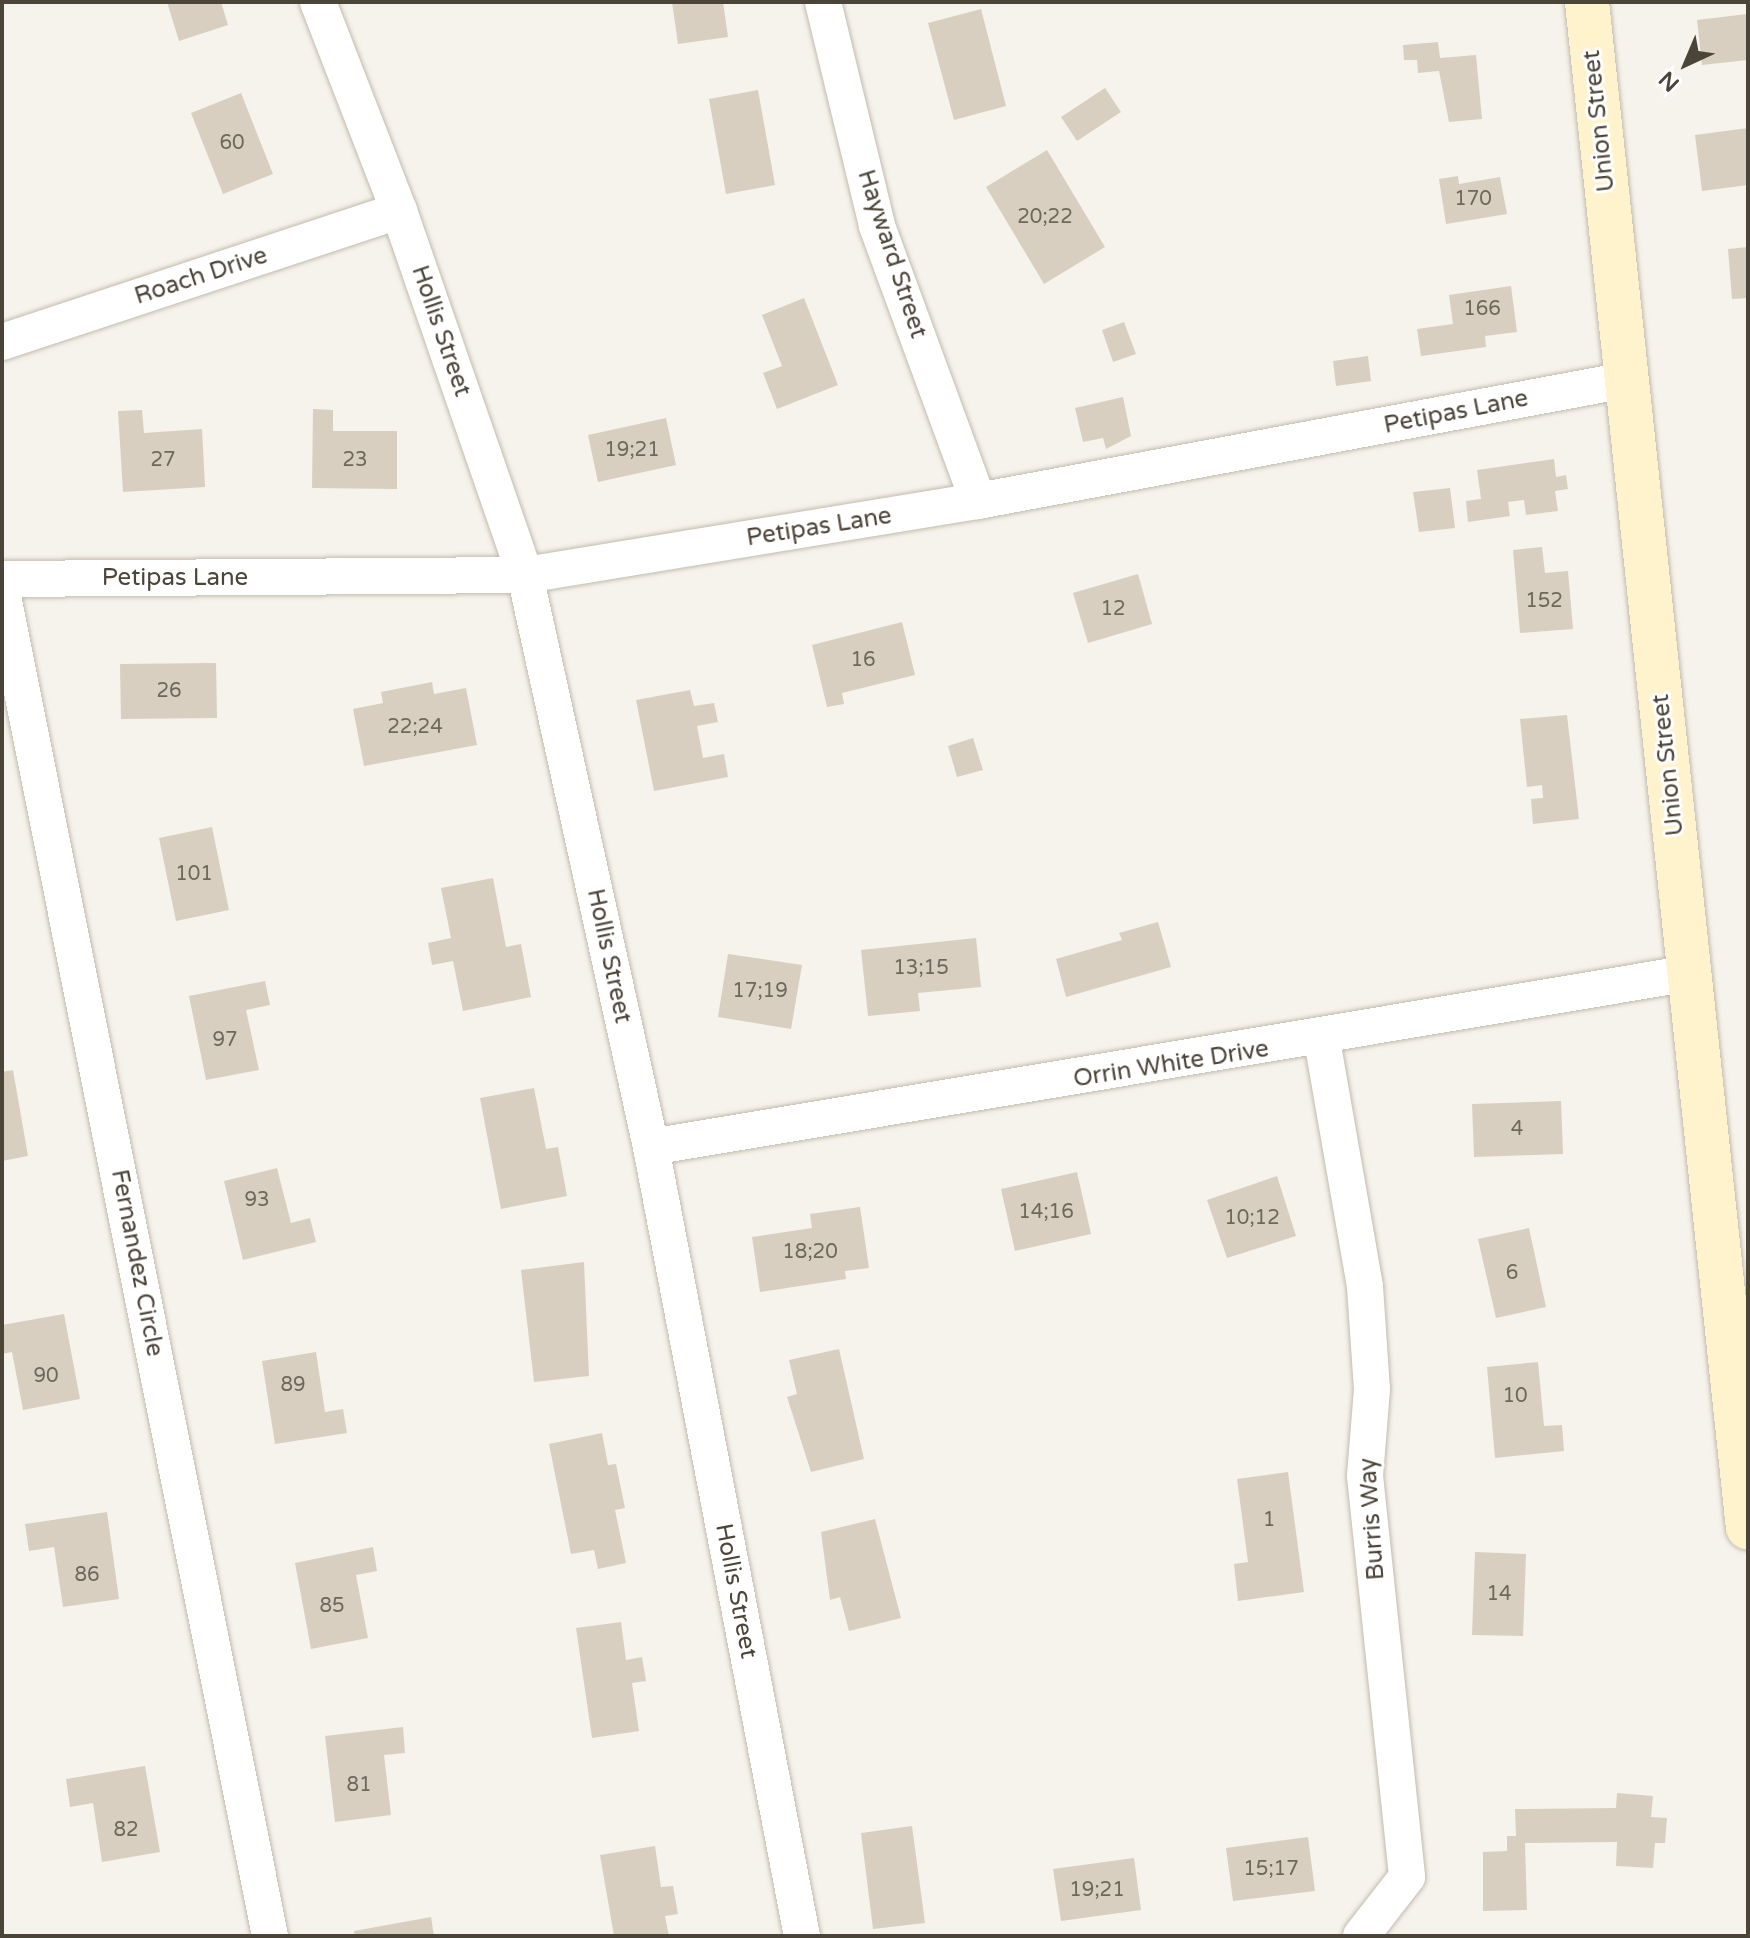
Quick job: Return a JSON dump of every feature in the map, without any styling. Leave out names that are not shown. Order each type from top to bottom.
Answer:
[{"type":"main road","name":"Union Street","points":[[1587,2],[1748,1528]]},
{"type":"street","name":"Hollis Street","points":[[318,2],[399,211],[525,575],[651,1147],[802,1936]]},
{"type":"street","name":"Hayward Street","points":[[823,2],[877,226],[978,501]]},
{"type":"street","name":"Roach Drive","points":[[2,342],[399,211]]},
{"type":"street","name":"Petipas Lane","points":[[2,579],[525,575],[978,501],[1626,380]]},
{"type":"street","name":"Fernandez Circle","points":[[2,591],[270,1936]]},
{"type":"street","name":"Orrin White Drive","points":[[651,1147],[1322,1040],[1691,973]]},
{"type":"street","name":"Burris Way","points":[[1322,1040],[1365,1287],[1372,1389],[1365,1476],[1407,1877],[1361,1936]]},
{"type":"building","points":[[167,2],[221,2],[228,25],[179,41]]},
{"type":"building","points":[[672,2],[723,2],[728,37],[678,44]]},
{"type":"building","points":[[981,9],[1006,106],[954,120],[928,23]]},
{"type":"building","points":[[1747,14],[1748,60],[1702,65],[1697,20]]},
{"type":"building","points":[[1438,42],[1440,58],[1476,55],[1482,119],[1449,122],[1439,71],[1418,73],[1417,60],[1404,60],[1403,45]]},
{"type":"building","points":[[1105,88],[1121,112],[1077,141],[1061,117]]},
{"type":"building","points":[[758,90],[775,185],[726,194],[709,99]]},
{"type":"building","points":[[241,93],[273,174],[223,194],[191,113]]},
{"type":"building","points":[[1748,128],[1748,185],[1702,191],[1695,135]]},
{"type":"building","points":[[1047,150],[1105,247],[1044,284],[986,187]]},
{"type":"building","points":[[1458,176],[1459,184],[1500,177],[1507,214],[1446,224],[1439,179]]},
{"type":"building","points":[[1748,247],[1748,298],[1732,299],[1728,249]]},
{"type":"building","points":[[1511,286],[1517,332],[1485,336],[1486,347],[1421,356],[1417,329],[1453,324],[1449,295]]},
{"type":"building","points":[[804,298],[838,385],[777,409],[763,373],[782,366],[762,315]]},
{"type":"building","points":[[1124,322],[1136,354],[1113,362],[1102,330]]},
{"type":"building","points":[[1368,356],[1371,381],[1336,386],[1333,361]]},
{"type":"building","points":[[1123,397],[1131,436],[1106,449],[1103,438],[1083,442],[1075,408]]},
{"type":"building","points":[[313,409],[333,410],[333,431],[397,431],[397,489],[312,488]]},
{"type":"building","points":[[142,410],[144,433],[202,429],[205,487],[123,492],[118,411]]},
{"type":"building","points":[[666,418],[676,465],[598,482],[588,435]]},
{"type":"building","points":[[1554,459],[1556,477],[1566,475],[1568,489],[1555,491],[1558,511],[1526,515],[1524,500],[1508,502],[1510,516],[1468,522],[1466,501],[1481,499],[1477,470]]},
{"type":"building","points":[[1450,488],[1455,528],[1419,532],[1413,492]]},
{"type":"building","points":[[1542,547],[1545,573],[1568,571],[1573,629],[1520,633],[1513,550]]},
{"type":"building","points":[[1138,574],[1152,624],[1088,643],[1073,593]]},
{"type":"building","points":[[902,622],[915,675],[842,693],[844,704],[827,707],[812,645]]},
{"type":"building","points":[[216,663],[217,718],[121,719],[120,664]]},
{"type":"building","points":[[432,682],[434,694],[466,688],[477,745],[364,766],[353,709],[383,703],[381,692]]},
{"type":"building","points":[[690,690],[694,706],[714,703],[718,722],[697,726],[703,758],[724,754],[728,777],[654,791],[636,700]]},
{"type":"building","points":[[1567,715],[1579,819],[1533,824],[1531,799],[1543,798],[1542,785],[1527,787],[1520,719]]},
{"type":"building","points":[[973,738],[983,770],[957,777],[948,746]]},
{"type":"building","points":[[212,827],[229,910],[176,921],[159,838]]},
{"type":"building","points":[[493,878],[506,947],[521,944],[531,997],[463,1011],[453,961],[432,965],[428,943],[451,938],[441,888]]},
{"type":"building","points":[[1158,922],[1171,967],[1066,997],[1056,959],[1122,940],[1119,933]]},
{"type":"building","points":[[976,938],[981,987],[918,993],[920,1011],[868,1016],[861,950]]},
{"type":"building","points":[[728,954],[802,965],[791,1029],[718,1017]]},
{"type":"building","points":[[265,981],[270,1005],[246,1010],[259,1070],[206,1080],[189,996]]},
{"type":"building","points":[[13,1070],[28,1156],[2,1161],[2,1072]]},
{"type":"building","points":[[534,1088],[546,1149],[558,1147],[567,1196],[501,1209],[480,1098]]},
{"type":"building","points":[[1561,1101],[1563,1154],[1474,1157],[1472,1104]]},
{"type":"building","points":[[277,1168],[291,1223],[310,1218],[316,1242],[243,1260],[224,1181]]},
{"type":"building","points":[[1077,1172],[1091,1234],[1015,1251],[1001,1189]]},
{"type":"building","points":[[1277,1176],[1296,1236],[1227,1258],[1207,1200]]},
{"type":"building","points":[[860,1207],[869,1268],[845,1271],[846,1279],[760,1292],[752,1237],[812,1228],[810,1214]]},
{"type":"building","points":[[1529,1228],[1546,1307],[1496,1318],[1478,1239]]},
{"type":"building","points":[[584,1262],[589,1376],[534,1382],[521,1270]]},
{"type":"building","points":[[64,1314],[80,1399],[23,1410],[12,1352],[2,1354],[2,1325]]},
{"type":"building","points":[[839,1349],[864,1459],[811,1472],[787,1397],[797,1394],[789,1360]]},
{"type":"building","points":[[316,1352],[325,1412],[343,1409],[347,1433],[275,1444],[262,1361]]},
{"type":"building","points":[[1538,1362],[1544,1426],[1562,1425],[1564,1451],[1495,1458],[1487,1367]]},
{"type":"building","points":[[602,1433],[608,1465],[616,1464],[625,1508],[615,1510],[626,1563],[598,1569],[594,1550],[571,1554],[549,1444]]},
{"type":"building","points":[[1288,1472],[1304,1592],[1238,1601],[1234,1564],[1248,1562],[1237,1479]]},
{"type":"building","points":[[107,1512],[119,1599],[63,1607],[54,1547],[29,1551],[25,1524]]},
{"type":"building","points":[[875,1519],[901,1618],[849,1631],[840,1597],[830,1600],[821,1532]]},
{"type":"building","points":[[373,1547],[377,1571],[356,1575],[368,1638],[311,1649],[295,1563]]},
{"type":"building","points":[[1475,1552],[1526,1554],[1523,1636],[1472,1635]]},
{"type":"building","points":[[621,1622],[626,1660],[642,1657],[646,1681],[632,1683],[639,1731],[592,1738],[576,1628]]},
{"type":"building","points":[[403,1727],[405,1753],[384,1755],[391,1815],[335,1822],[325,1736]]},
{"type":"building","points":[[145,1766],[160,1852],[102,1862],[93,1803],[70,1807],[66,1779]]},
{"type":"building","points":[[1617,1793],[1653,1796],[1651,1817],[1667,1818],[1665,1843],[1655,1843],[1653,1868],[1616,1866],[1617,1842],[1525,1843],[1527,1910],[1483,1911],[1483,1852],[1507,1851],[1507,1836],[1516,1836],[1515,1809],[1616,1808]]},
{"type":"building","points":[[912,1826],[925,1923],[873,1929],[861,1833]]},
{"type":"building","points":[[1308,1837],[1315,1891],[1233,1901],[1226,1848]]},
{"type":"building","points":[[655,1846],[661,1887],[673,1886],[678,1914],[665,1916],[669,1936],[614,1936],[600,1855]]},
{"type":"building","points":[[1134,1858],[1141,1910],[1061,1921],[1053,1869]]},
{"type":"building","points":[[431,1917],[434,1936],[355,1936],[354,1931]]}]
